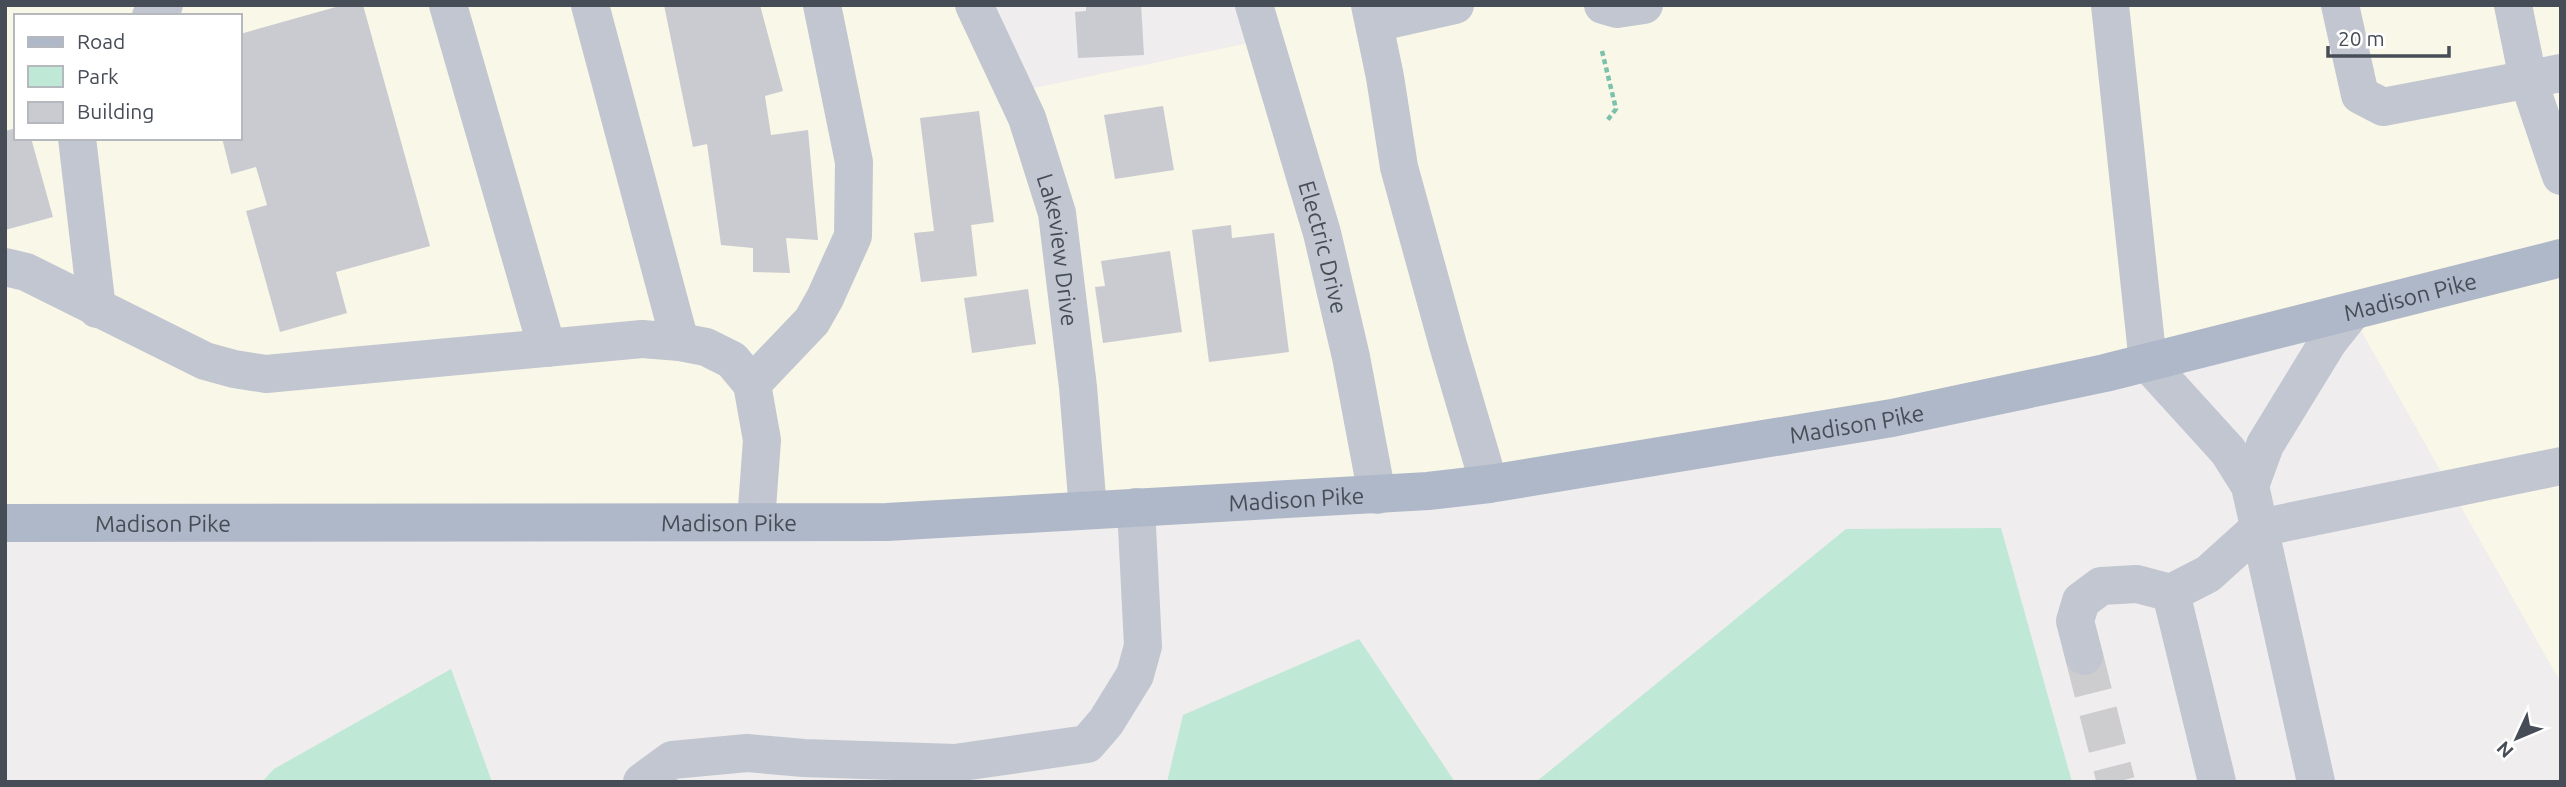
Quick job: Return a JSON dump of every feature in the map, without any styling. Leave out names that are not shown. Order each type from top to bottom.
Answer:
[{"type":"main road","name":"Madison Pike","points":[[5,523],[887,522],[1377,495],[1489,484],[1892,418],[2148,363],[2561,258]]},
{"type":"street","points":[[448,5],[548,348]]},
{"type":"street","points":[[590,5],[680,342]]},
{"type":"street","points":[[752,384],[812,321],[825,299],[853,236],[854,162],[821,5]]},
{"type":"street","name":"Lakeview Drive","points":[[974,5],[1027,118],[1058,213],[1078,387],[1088,510]]},
{"type":"street","name":"Electric Drive","points":[[1254,5],[1322,233],[1377,495]]},
{"type":"street","points":[[1455,5],[1373,14],[1399,167],[1489,484]]},
{"type":"street","points":[[1603,5],[1617,9],[1644,5]]},
{"type":"street","points":[[2110,5],[2148,363],[2228,452],[2250,486],[2316,782]]},
{"type":"street","points":[[2340,5],[2360,95],[2383,107],[2544,76]]},
{"type":"street","points":[[2513,5],[2544,76],[2561,176]]},
{"type":"street","points":[[78,140],[97,309]]},
{"type":"street","points":[[5,267],[26,272],[205,361],[234,369],[266,373],[642,340],[680,342],[706,347],[732,360],[752,384],[762,440],[756,522]]},
{"type":"street","points":[[2250,486],[2265,445],[2328,342],[2351,313]]},
{"type":"street","points":[[2084,656],[2075,621],[2081,601],[2101,586],[2137,584],[2171,593],[2208,574],[2259,528],[2561,466]]},
{"type":"street","points":[[642,782],[672,760],[747,752],[956,772],[1087,744],[1106,722],[1135,675],[1143,646],[1136,507]]},
{"type":"street","points":[[2171,593],[2217,782]]},
{"type":"path","points":[[1602,51],[1616,109],[1606,122]]},
{"type":"shaded area","points":[[5,5],[974,5],[1015,92],[1263,40],[1254,5],[2561,5],[2561,683],[2351,313],[1428,491],[5,523]]},
{"type":"green space","points":[[2001,528],[2072,782],[1536,782],[1846,529]]},
{"type":"green space","points":[[1359,639],[1455,782],[1167,782],[1183,715]]},
{"type":"green space","points":[[451,669],[492,782],[262,782],[274,769]]},
{"type":"building","points":[[343,5],[363,5],[430,246],[336,272],[347,313],[280,332],[246,211],[267,205],[256,167],[231,174],[222,140],[242,140],[242,33]]},
{"type":"building","points":[[664,5],[760,5],[783,91],[765,96],[771,135],[808,130],[818,240],[786,238],[790,273],[753,272],[753,248],[721,245],[707,144],[693,147]]},
{"type":"building","points":[[1086,5],[1141,5],[1144,55],[1078,58],[1075,12],[1086,11]]},
{"type":"building","points":[[1163,106],[1174,170],[1115,179],[1104,115]]},
{"type":"building","points":[[979,111],[994,222],[971,225],[977,276],[921,282],[914,233],[934,231],[920,118]]},
{"type":"building","points":[[14,129],[14,140],[32,140],[53,217],[5,230],[5,131]]},
{"type":"building","points":[[1231,225],[1232,238],[1274,233],[1289,352],[1209,362],[1192,230]]},
{"type":"building","points":[[1170,251],[1182,332],[1103,343],[1095,287],[1105,286],[1101,261]]},
{"type":"building","points":[[1028,289],[1036,344],[972,353],[964,298]]},
{"type":"tunnel","points":[[2084,656],[2116,782]]}]
